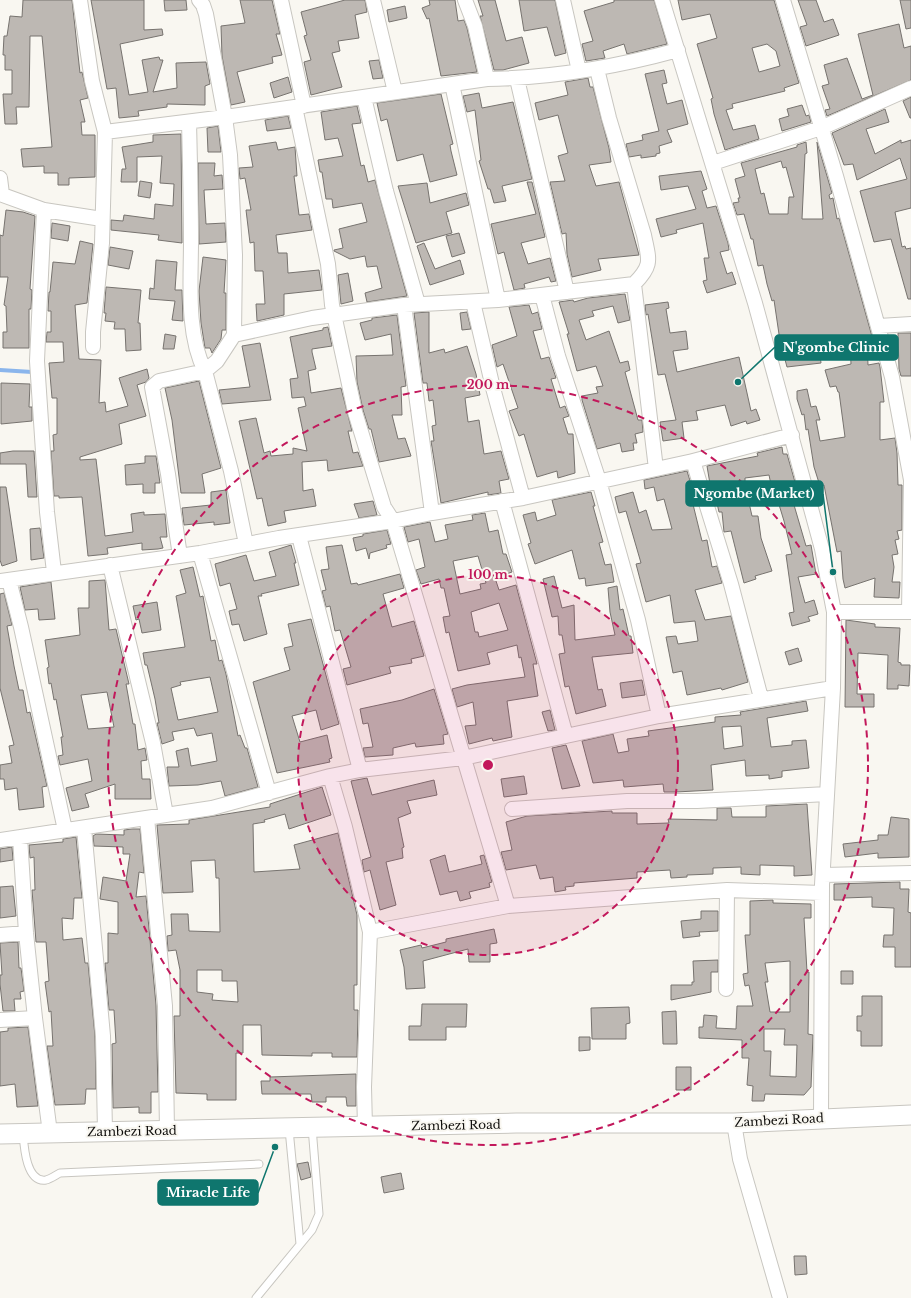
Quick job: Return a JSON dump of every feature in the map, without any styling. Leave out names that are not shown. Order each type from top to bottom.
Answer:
[{"type":"main road","name":"Zambezi Road","points":[[0,1134],[516,1123],[734,1123],[911,1115]]},
{"type":"street","points":[[80,0],[92,81],[105,132],[102,243],[93,332],[93,346]]},
{"type":"street","points":[[180,556],[168,474],[152,387],[159,381],[205,371],[217,361],[234,335],[236,303],[233,195],[226,117],[206,14],[203,5],[199,0]]},
{"type":"street","points":[[281,0],[328,264],[332,305],[356,412],[384,507],[393,521],[508,906]]},
{"type":"street","points":[[373,0],[396,92]]},
{"type":"street","points":[[465,0],[474,26],[487,79]]},
{"type":"street","points":[[563,0],[579,71]]},
{"type":"street","points":[[662,0],[755,303],[822,549],[834,612],[832,688],[822,893],[821,1119]]},
{"type":"street","points":[[783,0],[879,326],[892,377],[911,480],[910,612],[834,612]]},
{"type":"street","points":[[105,132],[226,117],[487,79],[517,79],[597,69],[678,50]]},
{"type":"street","points":[[234,335],[312,318],[404,305],[498,300],[634,284],[646,272],[648,266],[648,253],[636,204],[619,154],[597,69]]},
{"type":"street","points":[[517,79],[567,292]]},
{"type":"street","points":[[452,84],[498,300]]},
{"type":"street","points":[[713,163],[821,128],[911,88]]},
{"type":"street","points":[[364,97],[384,184],[418,304]]},
{"type":"street","points":[[189,122],[190,281],[194,341],[199,360],[205,371],[231,471],[246,544]]},
{"type":"street","points":[[0,178],[1,194],[44,210],[102,219]]},
{"type":"street","points":[[44,210],[37,361],[47,512],[54,572]]},
{"type":"street","points":[[634,284],[656,469]]},
{"type":"street","points":[[542,295],[558,356],[599,481],[638,620],[659,716]]},
{"type":"street","points":[[473,302],[490,374],[523,498]]},
{"type":"street","points":[[404,305],[432,513]]},
{"type":"street","points":[[879,326],[911,324]]},
{"type":"street","points":[[65,830],[21,627],[5,580],[54,572],[180,556],[523,498],[694,461],[792,435]]},
{"type":"street","points":[[694,461],[731,584],[761,698]]},
{"type":"street","points":[[502,501],[566,736]]},
{"type":"street","points":[[299,536],[360,770]]},
{"type":"street","points":[[200,552],[269,793]]},
{"type":"street","points":[[110,565],[153,742],[166,815]]},
{"type":"street","points":[[0,840],[212,808],[330,776],[360,770],[463,758],[659,716],[761,698],[832,688]]},
{"type":"street","points":[[330,776],[345,827],[370,932],[364,1087],[365,1127]]},
{"type":"street","points":[[512,809],[627,801],[697,801],[827,794]]},
{"type":"street","points":[[147,818],[164,1006],[167,1130]]},
{"type":"street","points":[[84,828],[103,1036],[105,1131]]},
{"type":"street","points":[[20,837],[26,934],[50,1132]]},
{"type":"street","points":[[823,875],[911,873]]},
{"type":"street","points":[[726,989],[727,890]]},
{"type":"street","points":[[370,932],[508,906],[727,890],[822,893]]},
{"type":"street","points":[[0,935],[26,934]]},
{"type":"street","points":[[0,1020],[35,1018]]},
{"type":"street","points":[[734,1123],[740,1159],[780,1298]]},
{"type":"lane","points":[[256,1298],[312,1230],[319,1214],[312,1127]]},
{"type":"lane","points":[[289,1128],[300,1244]]},
{"type":"lane","points":[[23,1133],[26,1160],[31,1172],[37,1178],[46,1180],[60,1173],[259,1164]]},
{"type":"building","points":[[23,0],[72,0],[80,73],[82,72],[88,98],[80,100],[85,122],[81,122],[82,135],[95,135],[95,177],[69,178],[69,185],[58,185],[58,173],[44,173],[44,166],[23,167],[21,149],[52,147],[42,36],[30,36],[29,107],[16,107],[17,124],[5,124],[3,94],[12,94],[12,70],[5,70],[5,55],[3,55],[4,36],[7,36],[10,16],[22,17]]},
{"type":"building","points":[[91,0],[144,0],[144,30],[162,29],[163,35],[120,44],[129,95],[148,92],[142,60],[159,57],[160,60],[163,60],[153,92],[177,88],[176,63],[206,62],[210,84],[205,86],[205,105],[167,104],[167,107],[138,111],[139,116],[119,118],[116,88],[107,89]]},
{"type":"building","points":[[164,0],[186,0],[187,10],[165,11]]},
{"type":"building","points":[[240,0],[272,0],[280,34],[276,34],[282,55],[272,57],[273,63],[237,72],[245,102],[231,105],[222,56],[221,26],[245,23]]},
{"type":"building","points":[[345,0],[365,0],[367,12],[355,15],[359,38],[338,41],[340,51],[332,53],[342,87],[311,95],[304,62],[311,60],[304,36],[307,35],[301,12]]},
{"type":"building","points":[[429,0],[455,0],[458,21],[464,20],[467,28],[477,72],[441,76],[429,18],[427,19],[422,8],[430,5]]},
{"type":"building","points":[[478,0],[495,0],[506,41],[522,37],[529,63],[503,70],[494,70],[480,16],[483,16]]},
{"type":"building","points":[[519,0],[555,0],[566,53],[555,56],[547,27],[524,31]]},
{"type":"building","points":[[614,0],[654,0],[667,44],[627,54],[624,44],[603,51],[605,58],[586,61],[582,44],[593,41],[584,11],[614,2]]},
{"type":"building","points":[[678,0],[774,0],[799,83],[784,88],[785,91],[732,104],[733,108],[726,110],[733,130],[755,125],[759,139],[725,150],[714,114],[711,99],[713,98],[697,44],[717,38],[710,14],[682,20]],"holes":[[[767,44],[776,51],[780,66],[759,72],[752,48]]]},
{"type":"building","points":[[798,0],[816,0],[824,22],[833,19],[839,35],[806,46],[800,27],[807,25]]},
{"type":"building","points":[[900,0],[911,0],[911,28],[906,29]]},
{"type":"building","points":[[405,6],[407,18],[389,22],[387,10]]},
{"type":"building","points":[[899,24],[904,48],[911,46],[911,80],[827,116],[825,110],[830,109],[822,86],[829,84],[824,65],[847,58],[862,99],[873,95],[858,34]]},
{"type":"building","points":[[379,60],[383,78],[373,79],[369,61]]},
{"type":"building","points":[[664,70],[667,83],[662,84],[667,104],[682,100],[688,124],[667,130],[672,142],[659,146],[660,153],[656,154],[656,156],[641,158],[641,155],[629,157],[626,144],[643,140],[642,135],[659,131],[645,74]]},
{"type":"building","points":[[288,77],[292,92],[274,98],[270,83]]},
{"type":"building","points":[[588,78],[590,87],[593,87],[609,148],[611,162],[589,165],[596,186],[619,182],[639,255],[598,259],[601,270],[572,277],[567,254],[566,233],[562,234],[550,182],[565,181],[558,156],[568,153],[558,115],[539,120],[535,103],[568,95],[565,82]]},
{"type":"building","points":[[479,93],[482,108],[513,102],[532,179],[502,186],[506,201],[494,203],[479,161],[481,160],[475,110],[467,112],[463,96]]},
{"type":"building","points":[[441,94],[453,144],[450,145],[457,175],[430,182],[423,154],[397,161],[387,119],[381,121],[377,103]]},
{"type":"building","points":[[911,97],[911,118],[910,118],[903,101]]},
{"type":"building","points":[[802,105],[806,116],[809,115],[811,122],[782,131],[779,119],[789,116],[787,109]]},
{"type":"building","points":[[357,106],[361,123],[352,124],[361,166],[364,165],[368,182],[375,180],[407,296],[367,302],[365,293],[382,288],[377,266],[367,267],[365,256],[350,259],[334,251],[343,248],[339,229],[367,222],[362,203],[333,208],[332,199],[326,199],[322,172],[320,172],[318,160],[343,156],[338,138],[325,140],[321,112]]},
{"type":"building","points":[[885,109],[889,122],[866,129],[875,154],[901,140],[901,143],[911,140],[911,208],[895,212],[902,247],[905,246],[906,249],[911,248],[911,299],[908,299],[891,239],[874,242],[860,191],[907,179],[900,158],[857,180],[853,164],[844,165],[832,133]]},
{"type":"building","points":[[288,116],[291,128],[267,131],[265,120]]},
{"type":"building","points":[[218,126],[221,152],[208,152],[207,128]]},
{"type":"building","points":[[181,134],[182,243],[158,240],[159,235],[111,230],[111,220],[123,221],[124,215],[154,219],[155,204],[173,206],[174,184],[160,183],[162,156],[137,157],[137,182],[121,182],[122,169],[126,169],[122,147],[153,142],[153,135]]},
{"type":"building","points":[[276,142],[278,150],[295,147],[297,176],[294,176],[299,215],[309,214],[312,230],[276,235],[278,253],[287,253],[288,273],[319,270],[322,290],[284,294],[284,315],[257,321],[256,304],[265,304],[263,271],[255,271],[254,242],[250,243],[246,210],[251,210],[245,178],[240,179],[239,168],[253,167],[249,146]]},
{"type":"building","points":[[806,142],[807,153],[805,154],[802,219],[823,219],[817,142],[832,193],[829,195],[830,199],[833,198],[837,219],[839,218],[873,340],[867,340],[868,365],[879,363],[880,367],[884,402],[880,402],[880,440],[895,438],[898,485],[902,485],[902,530],[897,531],[899,539],[895,540],[898,554],[892,555],[894,567],[892,582],[900,582],[899,598],[874,597],[875,578],[845,588],[841,551],[837,552],[824,485],[820,486],[814,467],[808,429],[806,430],[804,414],[802,415],[797,399],[797,391],[807,389],[811,407],[816,406],[820,420],[816,420],[820,441],[845,437],[839,392],[836,386],[830,387],[825,370],[851,364],[850,342],[819,346],[821,363],[787,367],[780,341],[774,300],[772,301],[763,265],[758,266],[753,239],[751,239],[744,214],[737,215],[733,203],[739,202],[738,198],[740,198],[735,179],[745,176],[741,163],[797,147],[797,145]],"holes":[[[781,161],[783,168],[786,167],[794,197],[789,197],[788,214],[769,214],[764,193],[761,194],[755,169]]]},
{"type":"building","points":[[198,163],[215,163],[214,176],[222,175],[223,189],[204,190],[206,224],[225,223],[226,242],[199,244]]},
{"type":"building","points":[[701,171],[707,189],[702,191],[707,208],[716,206],[728,243],[729,250],[720,252],[727,274],[732,272],[736,284],[707,293],[703,281],[707,280],[704,258],[709,258],[703,223],[676,230],[677,233],[661,237],[656,219],[696,209],[688,186],[661,190],[659,176]]},
{"type":"building","points":[[140,181],[152,183],[150,198],[138,196]]},
{"type":"building","points":[[527,182],[532,182],[545,237],[521,243],[528,264],[550,258],[556,281],[551,282],[549,277],[524,284],[525,288],[514,290],[504,252],[498,254],[491,224],[536,214]]},
{"type":"building","points":[[427,183],[430,203],[466,193],[469,205],[446,212],[452,233],[416,243],[398,186]]},
{"type":"building","points":[[6,210],[23,212],[35,216],[30,289],[32,290],[31,309],[29,309],[29,348],[3,348],[3,332],[7,332],[6,306],[4,305],[8,277],[0,277],[0,235],[3,236]]},
{"type":"building","points":[[52,223],[70,226],[68,241],[51,238]]},
{"type":"building","points":[[459,233],[465,253],[452,257],[446,236]]},
{"type":"building","points":[[80,241],[93,244],[87,303],[75,305],[79,359],[101,360],[99,403],[105,402],[106,412],[128,406],[119,378],[147,369],[149,378],[146,382],[137,385],[146,416],[119,424],[122,444],[80,457],[80,460],[96,459],[105,536],[133,532],[131,514],[144,512],[144,515],[165,514],[167,537],[160,537],[163,548],[142,550],[142,543],[107,548],[108,554],[88,556],[82,497],[59,498],[59,496],[54,496],[51,451],[54,451],[53,435],[57,434],[57,398],[52,398],[49,363],[64,362],[63,342],[46,342],[47,332],[51,332],[51,311],[48,311],[49,292],[53,262],[75,264]]},
{"type":"building","points":[[424,243],[435,269],[460,260],[464,274],[430,285],[417,246]]},
{"type":"building","points":[[110,247],[133,251],[129,269],[108,265]]},
{"type":"building","points":[[203,257],[226,260],[224,293],[226,293],[226,330],[222,330],[221,339],[212,353],[210,348],[205,348],[201,323],[199,291]]},
{"type":"building","points":[[156,260],[177,262],[175,290],[182,290],[183,321],[172,320],[175,301],[149,299],[150,288],[154,289]]},
{"type":"building","points":[[348,273],[353,301],[341,304],[338,275]]},
{"type":"building","points":[[106,287],[141,290],[138,323],[140,323],[141,350],[126,351],[125,329],[114,329],[115,322],[105,321],[106,313],[104,313]]},
{"type":"building","points":[[625,294],[630,320],[618,323],[613,306],[592,311],[594,316],[579,320],[586,340],[609,331],[620,363],[628,361],[630,370],[625,372],[638,420],[642,420],[643,432],[635,434],[637,443],[633,443],[634,450],[622,452],[620,443],[597,449],[582,396],[598,393],[596,387],[603,386],[596,366],[577,371],[567,334],[569,334],[559,302],[573,300],[574,302],[588,298]]},
{"type":"building","points":[[668,302],[669,308],[666,309],[670,333],[686,331],[688,349],[673,351],[677,372],[739,357],[751,411],[756,409],[760,420],[747,424],[746,421],[731,426],[725,405],[696,411],[698,420],[682,422],[684,438],[663,441],[660,422],[676,420],[665,374],[658,375],[648,314],[646,315],[645,305]]},
{"type":"building","points":[[529,305],[532,314],[538,312],[542,329],[533,331],[541,359],[549,357],[556,378],[551,379],[560,408],[565,406],[569,416],[563,418],[568,434],[573,434],[575,473],[558,478],[557,471],[537,477],[524,434],[519,436],[509,411],[518,408],[503,364],[497,367],[492,345],[517,336],[509,307]]},
{"type":"building","points":[[429,312],[429,353],[444,349],[445,353],[467,346],[476,374],[480,395],[465,398],[468,422],[479,420],[484,454],[501,451],[509,479],[499,481],[501,493],[488,495],[488,492],[441,503],[431,441],[434,441],[432,426],[436,425],[433,400],[429,401],[427,383],[423,383],[414,313]]},
{"type":"building","points":[[467,312],[471,329],[462,330],[460,313]]},
{"type":"building","points":[[397,315],[406,386],[401,387],[402,415],[392,415],[398,439],[405,438],[411,456],[379,462],[371,429],[369,429],[363,410],[357,382],[356,356],[393,355],[391,334],[365,340],[360,323],[372,320],[372,318]]},
{"type":"building","points":[[328,327],[332,346],[312,349],[316,369],[308,371],[311,393],[341,388],[352,431],[348,431],[353,453],[358,452],[363,466],[328,471],[327,460],[302,462],[303,491],[313,489],[316,506],[284,511],[286,522],[268,526],[262,498],[257,499],[239,421],[256,418],[264,453],[270,451],[271,456],[293,454],[293,448],[307,451],[298,408],[306,406],[304,397],[292,398],[290,379],[298,378],[290,337],[323,330],[323,328]]},
{"type":"building","points":[[898,333],[911,333],[911,376],[901,376],[899,369]]},
{"type":"building","points":[[165,334],[176,336],[174,349],[163,349]]},
{"type":"building","points":[[260,343],[271,400],[222,404],[219,390],[250,387],[242,346]]},
{"type":"building","points":[[199,381],[221,468],[202,474],[205,493],[181,493],[172,420],[165,388]]},
{"type":"building","points":[[1,383],[30,384],[29,407],[32,407],[32,421],[1,424]]},
{"type":"building","points":[[782,447],[783,454],[787,454],[801,503],[794,505],[806,546],[811,545],[816,574],[798,577],[805,603],[814,600],[818,614],[808,617],[810,621],[792,626],[789,613],[794,612],[786,555],[792,554],[777,498],[774,499],[769,475],[745,478],[745,485],[752,516],[758,516],[761,538],[772,571],[755,576],[756,579],[744,583],[731,531],[724,532],[722,512],[719,512],[714,490],[711,490],[707,466],[758,456],[757,453]]},
{"type":"building","points":[[13,451],[34,451],[37,497],[28,497],[26,464],[0,464],[0,453]]},
{"type":"building","points":[[145,456],[156,456],[160,483],[155,483],[155,493],[143,493],[143,484],[126,485],[125,465],[145,463]]},
{"type":"building","points":[[687,471],[691,484],[688,484],[702,541],[707,540],[712,567],[717,566],[722,583],[695,590],[705,620],[731,616],[748,682],[722,690],[721,688],[687,695],[682,671],[673,673],[666,637],[676,636],[678,644],[698,641],[695,621],[674,623],[670,595],[646,602],[636,564],[641,563],[626,511],[619,513],[615,497],[633,492],[639,513],[646,510],[652,530],[672,529],[664,499],[657,501],[654,487],[645,489],[644,480]]},
{"type":"building","points":[[0,487],[6,487],[17,561],[2,566],[0,560]]},
{"type":"building","points":[[226,490],[230,523],[214,525],[214,522],[184,525],[182,508],[211,505],[211,492]]},
{"type":"building","points":[[591,492],[595,506],[593,506],[603,542],[599,543],[605,565],[611,564],[614,582],[586,586],[585,578],[579,579],[572,550],[535,564],[528,544],[531,543],[523,515],[535,512],[537,521],[556,515],[552,500]]},
{"type":"building","points":[[373,501],[377,515],[359,518],[354,504]]},
{"type":"building","points":[[485,513],[489,532],[498,530],[503,554],[506,554],[512,572],[495,578],[499,590],[516,585],[537,664],[533,664],[538,696],[507,701],[512,737],[493,741],[492,738],[469,744],[465,726],[476,725],[473,702],[457,707],[452,689],[467,685],[525,677],[521,657],[519,658],[517,645],[487,653],[490,664],[458,671],[449,632],[446,633],[443,617],[450,616],[444,588],[441,588],[439,579],[421,584],[416,570],[425,567],[419,539],[408,542],[404,527],[430,522],[435,542],[448,539],[445,525],[473,520],[472,515]],"holes":[[[478,556],[486,583],[480,584],[481,589],[460,594],[453,561]],[[499,603],[508,630],[479,637],[478,632],[475,632],[471,612]]]},
{"type":"building","points":[[40,528],[44,558],[31,560],[30,529]]},
{"type":"building","points":[[387,530],[391,544],[386,545],[387,548],[370,553],[369,559],[366,548],[356,551],[353,538],[363,536],[363,534]]},
{"type":"building","points":[[291,545],[296,563],[294,563],[299,585],[258,596],[267,634],[244,641],[239,624],[232,625],[229,611],[237,609],[230,583],[220,586],[215,564],[246,555],[254,581],[276,576],[269,552]]},
{"type":"building","points":[[342,545],[351,584],[357,583],[358,585],[400,574],[404,588],[383,594],[392,627],[414,621],[424,656],[411,659],[412,663],[389,667],[391,673],[347,685],[343,669],[351,667],[340,630],[335,631],[330,606],[326,607],[322,591],[326,590],[321,570],[329,569],[326,547]]},
{"type":"building","points":[[193,567],[200,597],[203,596],[211,641],[215,640],[219,661],[222,660],[226,674],[238,736],[240,735],[245,748],[247,748],[258,787],[225,796],[221,781],[198,785],[169,786],[167,767],[179,767],[176,751],[188,748],[191,766],[217,761],[212,733],[197,736],[194,728],[172,732],[174,740],[162,744],[157,723],[159,723],[155,699],[147,665],[145,665],[143,653],[185,647],[176,596],[186,593],[180,570]],"holes":[[[210,677],[218,712],[178,720],[171,688],[181,685],[180,682]]]},
{"type":"building","points":[[554,576],[562,608],[574,605],[575,640],[615,635],[610,612],[608,588],[617,586],[620,610],[623,609],[629,636],[631,636],[633,653],[592,657],[598,690],[602,689],[606,706],[576,714],[569,686],[565,687],[559,654],[565,653],[562,635],[559,635],[558,616],[552,617],[543,579]]},
{"type":"building","points":[[105,580],[109,630],[116,629],[129,684],[126,684],[133,724],[135,724],[138,750],[145,748],[147,760],[141,761],[142,779],[150,779],[151,799],[115,799],[115,784],[85,794],[89,807],[72,811],[66,788],[92,781],[88,759],[60,765],[58,756],[63,755],[61,737],[63,737],[56,699],[54,700],[51,683],[49,684],[47,668],[49,667],[45,640],[80,635],[78,608],[89,608],[89,581]],"holes":[[[107,692],[114,727],[88,729],[81,695]]]},
{"type":"building","points":[[51,582],[55,619],[39,620],[38,609],[25,610],[20,587]]},
{"type":"building","points":[[4,593],[12,625],[7,626],[19,690],[23,690],[27,713],[30,712],[47,786],[42,787],[44,807],[19,810],[17,788],[5,790],[4,779],[0,779],[0,765],[12,763],[9,746],[14,745],[0,688],[0,594]]},
{"type":"building","points":[[157,602],[161,630],[142,633],[139,619],[136,620],[133,606]]},
{"type":"building","points":[[311,619],[339,724],[321,730],[316,710],[292,716],[300,742],[327,735],[332,758],[329,759],[330,762],[277,773],[253,682],[290,670],[284,648],[293,646],[288,624]]},
{"type":"building","points":[[846,620],[875,624],[875,627],[900,628],[898,662],[901,663],[901,665],[910,665],[909,686],[898,685],[898,689],[887,689],[888,655],[858,653],[857,694],[874,694],[874,707],[845,707]]},
{"type":"building","points":[[798,648],[802,661],[789,665],[785,652]]},
{"type":"building","points":[[642,680],[645,695],[622,698],[620,683]]},
{"type":"building","points":[[434,689],[448,734],[443,735],[444,744],[416,747],[415,743],[393,748],[393,755],[365,757],[363,748],[373,747],[368,723],[363,724],[360,709],[402,700]]},
{"type":"building","points":[[806,701],[808,711],[767,718],[771,747],[792,745],[792,741],[806,740],[809,768],[782,771],[782,777],[769,779],[769,775],[746,776],[745,760],[711,765],[713,790],[664,792],[663,784],[624,787],[623,780],[593,783],[582,741],[613,734],[618,753],[629,751],[627,739],[649,736],[648,731],[715,722],[715,717],[741,715],[740,712]],"holes":[[[741,726],[743,746],[724,749],[722,727]]]},
{"type":"building","points":[[550,710],[555,730],[548,731],[542,712]]},
{"type":"building","points":[[566,745],[580,786],[562,789],[552,748]]},
{"type":"building","points":[[524,776],[527,794],[504,797],[501,779]]},
{"type":"building","points":[[367,778],[372,795],[434,780],[437,795],[407,801],[411,813],[398,818],[404,847],[402,848],[403,858],[386,862],[396,905],[380,910],[370,870],[364,872],[362,860],[371,857],[351,781]]},
{"type":"building","points":[[322,787],[331,815],[289,829],[285,814],[264,820],[265,822],[253,824],[254,872],[300,869],[294,845],[338,833],[357,915],[357,985],[354,985],[354,1010],[358,1010],[357,1057],[332,1057],[332,1053],[312,1053],[312,1056],[262,1055],[261,1025],[243,1025],[243,1053],[236,1053],[236,1100],[207,1100],[207,1094],[176,1093],[174,1016],[180,1016],[180,970],[176,950],[168,951],[167,936],[172,935],[171,914],[188,914],[189,931],[220,932],[219,878],[216,878],[215,860],[191,861],[193,892],[163,893],[157,825],[189,824],[189,820],[270,807],[270,804]],"holes":[[[197,970],[222,970],[222,981],[237,981],[238,1002],[212,1000],[213,994],[197,992]]]},
{"type":"building","points":[[807,804],[812,875],[794,876],[794,866],[760,865],[760,875],[741,874],[741,867],[713,868],[713,874],[687,875],[687,877],[671,878],[670,870],[637,872],[637,878],[574,883],[574,886],[565,887],[566,890],[555,892],[553,877],[540,879],[536,865],[506,870],[501,852],[512,850],[506,822],[527,816],[612,811],[612,813],[637,813],[637,824],[669,823],[668,819],[717,820],[717,808],[731,808],[732,817],[766,817],[766,806]]},
{"type":"building","points":[[891,817],[909,819],[909,857],[878,858],[878,853],[845,857],[843,844],[878,840],[878,835],[888,835]]},
{"type":"building","points":[[140,829],[144,873],[139,872],[136,897],[146,896],[156,1005],[158,1092],[151,1092],[151,1113],[139,1113],[139,1107],[113,1108],[112,1044],[116,1043],[114,1010],[109,1010],[105,963],[108,963],[108,933],[118,934],[118,902],[100,899],[103,877],[126,881],[130,854],[123,854],[123,847],[94,846],[93,836],[96,834],[124,835],[124,830]]},
{"type":"building","points":[[76,837],[82,898],[74,898],[73,919],[62,918],[63,940],[82,938],[85,963],[88,963],[95,1036],[96,1089],[86,1089],[85,1104],[55,1105],[47,1046],[53,1046],[51,1011],[49,1012],[45,982],[49,981],[46,942],[36,942],[32,890],[35,890],[34,857],[30,858],[29,845],[63,842],[63,839]]},
{"type":"building","points":[[12,847],[13,860],[0,862],[0,849]]},
{"type":"building","points":[[445,855],[449,872],[482,864],[480,856],[484,855],[492,882],[489,883],[490,887],[469,892],[471,898],[460,901],[457,891],[440,895],[430,860]]},
{"type":"building","points":[[900,882],[900,889],[909,889],[908,912],[911,913],[911,967],[895,967],[895,947],[883,947],[884,935],[893,935],[894,908],[872,907],[872,897],[844,898],[843,900],[834,900],[834,884]]},
{"type":"building","points":[[13,886],[16,916],[0,918],[0,887]]},
{"type":"building","points":[[773,900],[773,903],[811,904],[811,918],[804,918],[807,972],[809,972],[808,1034],[813,1035],[811,1087],[804,1095],[765,1094],[764,1101],[752,1101],[753,1086],[747,1085],[749,1058],[742,1058],[742,1040],[699,1038],[699,1027],[703,1027],[704,1015],[717,1016],[716,1028],[736,1029],[737,1006],[753,1006],[749,985],[745,986],[743,974],[748,973],[745,935],[750,935],[750,901]],"holes":[[[790,961],[790,1012],[770,1012],[765,982],[768,982],[765,963]],[[764,1029],[785,1029],[784,1045],[797,1045],[796,1077],[770,1076],[771,1051],[764,1051]]]},
{"type":"building","points":[[701,911],[718,911],[718,931],[699,932],[700,936],[683,938],[681,921],[701,919]]},
{"type":"building","points":[[494,929],[497,943],[490,944],[490,962],[469,962],[468,949],[423,961],[425,988],[406,989],[404,967],[400,950],[421,945],[422,948],[446,942],[446,939]]},
{"type":"building","points":[[18,942],[19,968],[21,968],[24,991],[20,992],[21,999],[14,999],[15,1011],[3,1011],[0,984],[0,975],[2,975],[0,943]]},
{"type":"building","points":[[718,960],[718,972],[711,972],[711,992],[671,1000],[671,985],[692,985],[692,982],[694,982],[693,961]]},
{"type":"building","points":[[841,971],[853,971],[853,984],[841,984]]},
{"type":"building","points":[[862,996],[882,996],[882,1046],[861,1046],[861,1031],[857,1031],[857,1016],[862,1016]]},
{"type":"building","points":[[422,1004],[467,1004],[466,1027],[446,1027],[446,1040],[409,1040],[409,1026],[421,1026]]},
{"type":"building","points":[[629,1007],[630,1023],[626,1024],[626,1039],[592,1039],[591,1008]]},
{"type":"building","points":[[676,1011],[677,1044],[663,1044],[662,1012]]},
{"type":"building","points":[[28,1027],[38,1106],[17,1107],[15,1084],[0,1086],[0,1032],[8,1031],[8,1028]]},
{"type":"building","points":[[579,1037],[590,1037],[590,1050],[579,1051]]},
{"type":"building","points":[[676,1067],[691,1067],[691,1090],[676,1090]]},
{"type":"building","points":[[356,1074],[356,1106],[347,1106],[346,1097],[326,1097],[326,1102],[312,1102],[311,1094],[262,1094],[261,1081],[270,1081],[270,1077]]},
{"type":"building","points":[[308,1162],[311,1177],[301,1180],[297,1164]]},
{"type":"building","points":[[401,1173],[404,1189],[384,1193],[381,1177]]},
{"type":"building","points":[[794,1256],[806,1256],[807,1274],[795,1275]]},
{"type":"waterway","points":[[0,370],[32,372]]},
{"type":"place","name":"N'gombe Clinic","points":[[738,382]]},
{"type":"place","name":"Ngombe (Market)","points":[[833,572]]},
{"type":"place","name":"Miracle Life","points":[[275,1147]]}]
